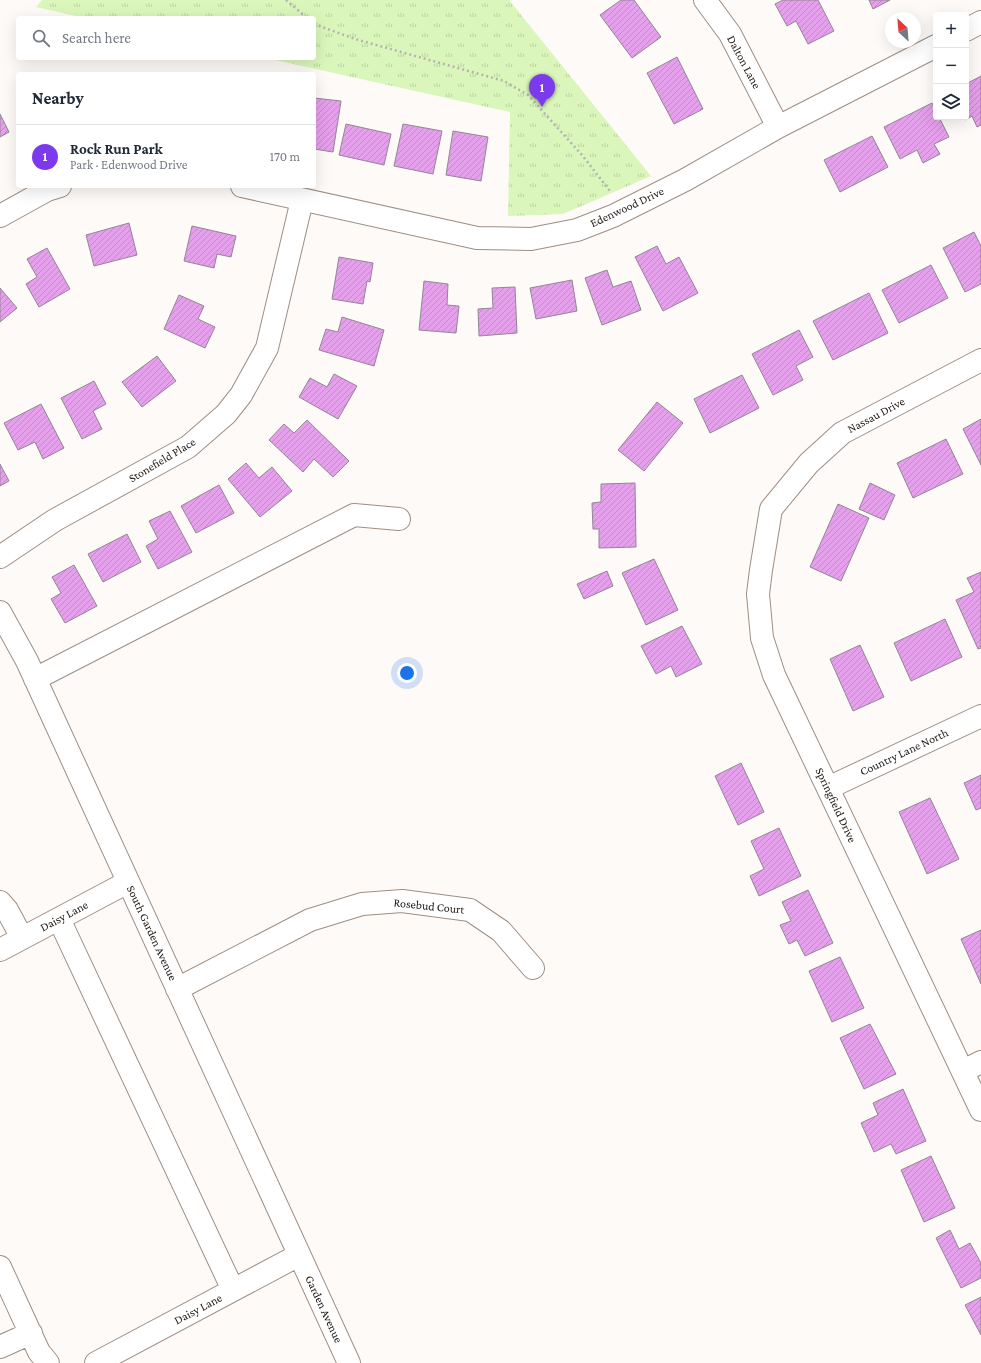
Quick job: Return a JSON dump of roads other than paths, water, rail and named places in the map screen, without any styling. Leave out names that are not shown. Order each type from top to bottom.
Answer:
[{"type":"street","name":"Dalton Lane","points":[[705,0],[730,34],[778,127]]},
{"type":"street","points":[[969,28],[981,22]]},
{"type":"street","name":"Edenwood Drive","points":[[251,188],[477,238],[531,239],[577,230],[624,211],[685,180],[778,127],[933,48]]},
{"type":"street","points":[[0,216],[47,190],[54,188]]},
{"type":"street","name":"Stonefield Place","points":[[0,557],[55,520],[188,447],[226,414],[241,395],[267,348],[302,200]]},
{"type":"street","name":"Nassau Drive","points":[[786,491],[809,463],[842,433],[981,360]]},
{"type":"street","name":"Springfield Drive","points":[[786,491],[771,509],[761,570],[758,594],[762,638],[774,675],[828,788],[972,1067],[981,1110]]},
{"type":"street","points":[[35,679],[354,514],[400,519]]},
{"type":"street","name":"South Garden Avenue","points":[[0,612],[35,679],[299,1255]]},
{"type":"street","name":"Country Lane North","points":[[828,788],[981,716]]},
{"type":"street","name":"Daisy Lane","points":[[0,950],[128,882]]},
{"type":"street","name":"Rosebud Court","points":[[177,989],[310,920],[362,904],[402,901],[470,910],[501,931],[533,968]]},
{"type":"street","points":[[0,902],[7,910],[22,938]]},
{"type":"street","points":[[59,919],[233,1290]]},
{"type":"street","name":"Daisy Lane","points":[[96,1363],[299,1255]]},
{"type":"street","name":"Garden Avenue","points":[[299,1255],[349,1363]]},
{"type":"street","points":[[0,1267],[39,1352],[48,1363]]},
{"type":"street","points":[[0,1347],[31,1333]]},
{"type":"place","name":"Rock Run Park","points":[[542,107]]}]
